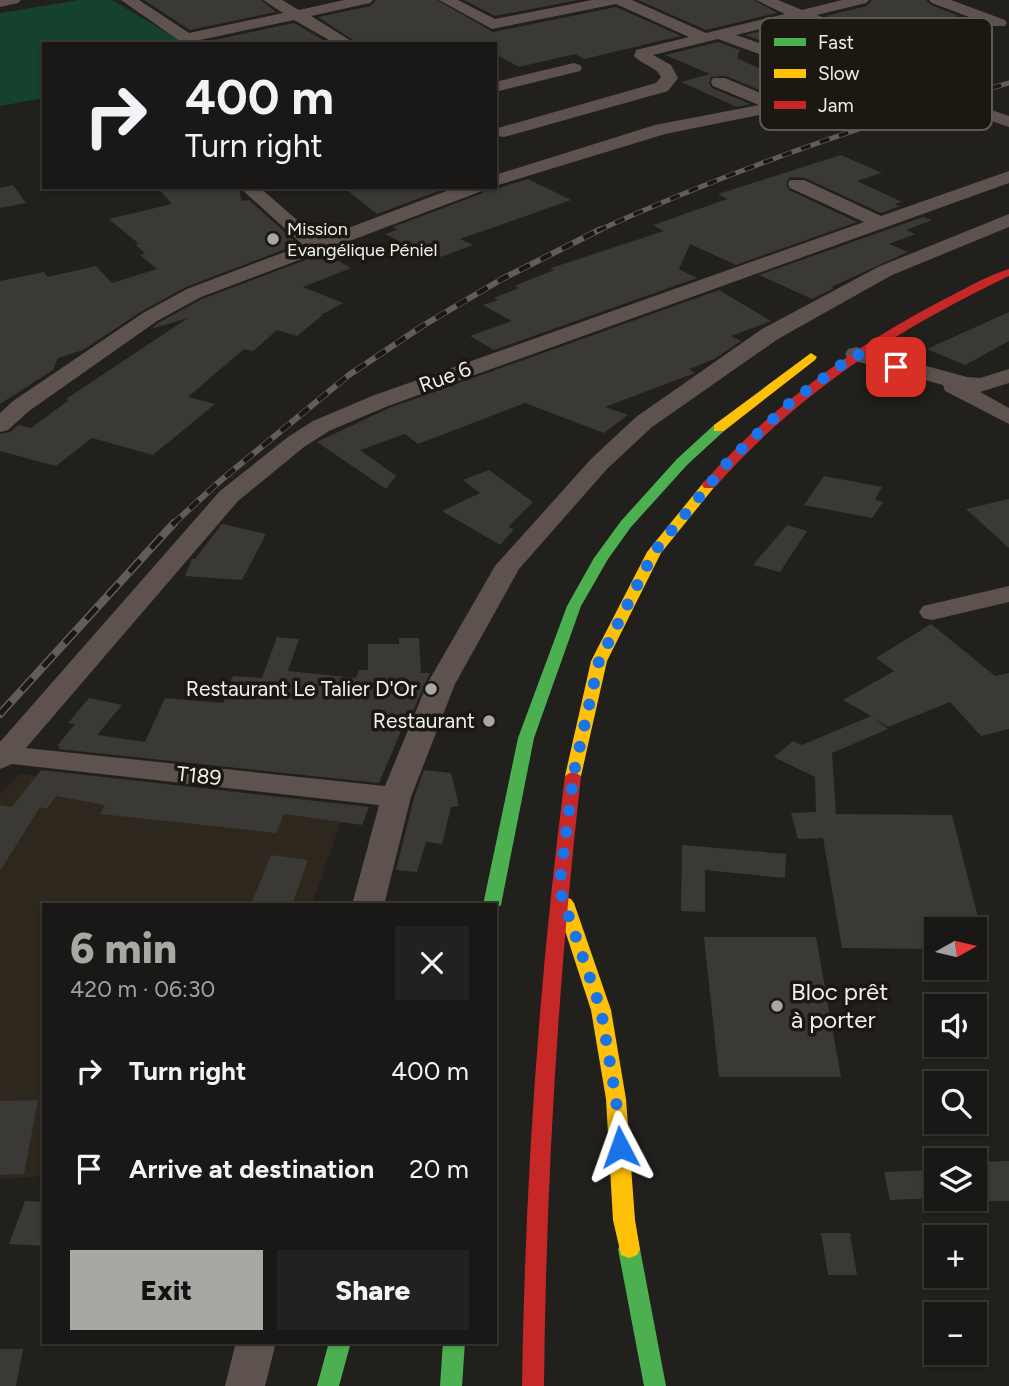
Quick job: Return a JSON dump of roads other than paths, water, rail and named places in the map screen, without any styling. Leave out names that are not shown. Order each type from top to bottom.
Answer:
[{"type":"main road","points":[[533,1386],[534,1240],[559,888],[574,772],[599,661],[654,552],[728,462],[790,403],[856,354],[963,293],[1009,272]]},
{"type":"main road","points":[[492,903],[522,752],[553,659],[586,585],[611,544],[650,496],[723,423],[757,394],[825,347]]},
{"type":"main road","points":[[559,888],[601,1010],[616,1099],[624,1220],[655,1386]]},
{"type":"main road","points":[[328,1386],[339,1344]]},
{"type":"main road","points":[[451,1386],[454,1344]]},
{"type":"street","points":[[0,2],[13,0]]},
{"type":"street","points":[[128,0],[191,41],[365,0]]},
{"type":"street","points":[[271,0],[344,42]]},
{"type":"street","points":[[447,0],[492,24],[617,0],[760,52]]},
{"type":"street","points":[[764,0],[806,18]]},
{"type":"street","points":[[785,18],[861,0]]},
{"type":"street","points":[[937,0],[986,18]]},
{"type":"street","points":[[992,20],[999,23]]},
{"type":"street","points":[[500,128],[662,87],[670,78],[665,68],[642,56],[642,52],[760,24]]},
{"type":"street","points":[[497,87],[574,68]]},
{"type":"street","points":[[719,82],[760,99]]},
{"type":"street","points":[[497,180],[662,129],[760,111]]},
{"type":"street","points":[[992,115],[1009,122]]},
{"type":"street","points":[[500,128],[559,160]]},
{"type":"street","name":"Rue 6","points":[[1,756],[229,496],[296,442],[321,426],[380,401],[1009,177]]},
{"type":"street","points":[[797,184],[879,222]]},
{"type":"street","points":[[250,189],[317,247]]},
{"type":"street","points":[[423,189],[439,199]]},
{"type":"street","points":[[0,425],[21,407],[150,317],[194,293],[469,189]]},
{"type":"street","points":[[369,903],[396,797],[441,684],[508,566],[599,464],[644,422],[770,334],[885,271],[1009,220]]},
{"type":"street","points":[[856,354],[942,380],[981,385],[1009,376]]},
{"type":"street","points":[[942,380],[1009,417]]},
{"type":"street","points":[[932,612],[1009,594]]},
{"type":"street","name":"T189","points":[[1,756],[396,797]]},
{"type":"street","points":[[245,1386],[256,1344]]},
{"type":"railway","points":[[992,88],[1009,83]]},
{"type":"railway","points":[[597,231],[749,168],[856,130]]},
{"type":"railway","points":[[597,231],[601,229]]},
{"type":"railway","points":[[173,524],[220,481],[349,375],[424,325],[502,279],[597,231]]},
{"type":"railway","points":[[0,714],[173,524]]},
{"type":"place","name":"Mission Evangélique Péniel","points":[[273,239]]},
{"type":"place","name":"Restaurant Le Talier D'Or","points":[[431,689]]},
{"type":"place","name":"Restaurant","points":[[489,721]]},
{"type":"place","name":"Bloc prêt à porter","points":[[777,1006]]}]
